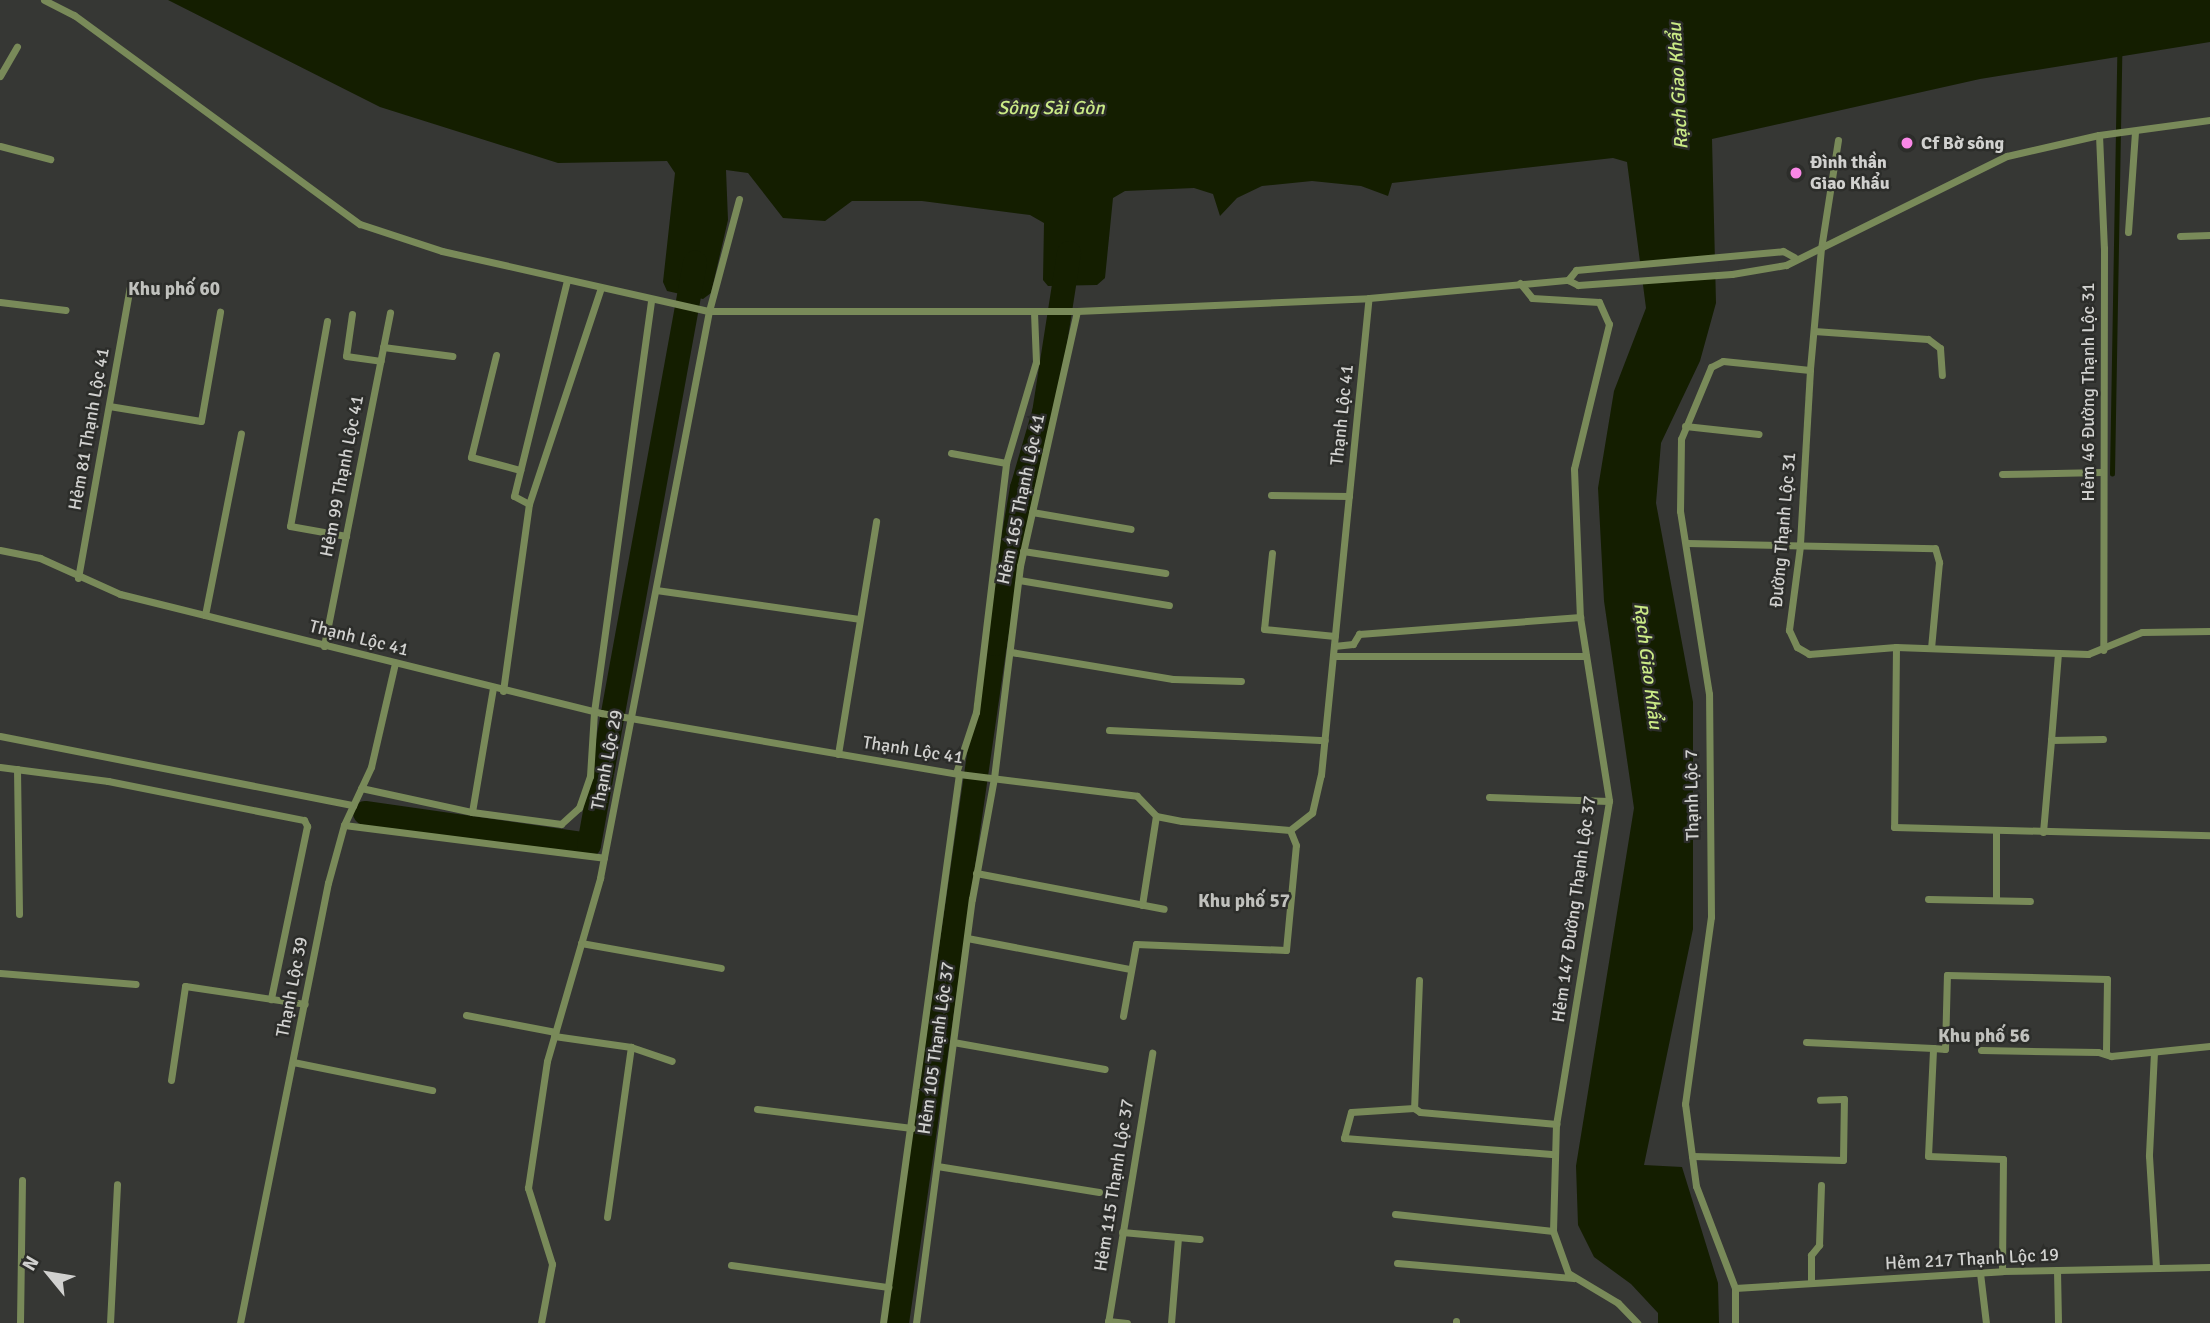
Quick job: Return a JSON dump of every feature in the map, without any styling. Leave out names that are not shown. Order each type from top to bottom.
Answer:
[{"type":"street","points":[[44,0],[74,15],[360,224],[442,251],[654,301],[709,311],[1077,311],[1369,298],[1569,280],[1578,285],[1732,274],[1786,265],[1794,257],[1821,248],[2007,156],[2099,135],[2210,120]]},
{"type":"street","points":[[0,76],[17,46]]},
{"type":"street","points":[[2127,232],[2130,132]]},
{"type":"street","name":"Hẻm 46 Đường Thạnh Lộc 31","points":[[2099,135],[2104,248],[2103,650]]},
{"type":"street","name":"Đường Thạnh Lộc 31","points":[[1838,141],[1821,248],[1810,370],[1800,545],[1789,630],[1797,646],[1810,654],[1896,647],[2059,653],[2103,650],[2142,632],[2210,631]]},
{"type":"street","points":[[0,146],[50,159]]},
{"type":"street","name":"Thạnh Lộc 29","points":[[541,1323],[552,1264],[528,1188],[555,1034],[604,858],[709,311],[739,199]]},
{"type":"street","points":[[2180,236],[2210,236]]},
{"type":"street","points":[[1569,280],[1576,271],[1783,251],[1794,257]]},
{"type":"street","points":[[529,504],[514,496],[567,281]]},
{"type":"street","name":"Hẻm 147 Đường Thạnh Lộc 37","points":[[1520,284],[1532,298],[1599,302],[1609,324],[1574,469],[1580,617],[1609,801],[1556,1125],[1553,1231],[1568,1273],[1618,1303],[1637,1323]]},
{"type":"street","name":"Hẻm 81 Thạnh Lộc 41","points":[[78,578],[130,285]]},
{"type":"street","points":[[503,691],[529,504],[601,288]]},
{"type":"street","name":"Thạnh Lộc 41","points":[[1290,830],[1312,813],[1325,740],[1369,298]]},
{"type":"street","points":[[361,788],[472,812],[561,824],[579,808],[590,776],[654,301]]},
{"type":"street","points":[[0,302],[66,310]]},
{"type":"street","name":"Hẻm 165 Thạnh Lộc 41","points":[[991,778],[1011,652],[1023,551],[1077,311]]},
{"type":"street","points":[[109,406],[201,421],[220,312]]},
{"type":"street","name":"Hẻm 99 Thạnh Lộc 41","points":[[324,646],[390,312]]},
{"type":"street","points":[[883,1323],[912,1128],[957,774],[976,712],[1006,463],[1036,362],[1038,312]]},
{"type":"street","points":[[352,314],[346,356],[381,361]]},
{"type":"street","points":[[327,321],[290,526],[346,536]]},
{"type":"street","points":[[1814,331],[1928,340],[1940,348],[1942,374]]},
{"type":"street","points":[[383,347],[452,356]]},
{"type":"street","points":[[496,355],[471,457],[520,470]]},
{"type":"street","name":"Thạnh Lộc 7","points":[[1735,1323],[1735,1288],[1696,1186],[1685,1104],[1711,917],[1709,694],[1680,511],[1681,439],[1711,367],[1723,361],[1810,370]]},
{"type":"street","points":[[1685,426],[1759,434]]},
{"type":"street","points":[[205,615],[241,434]]},
{"type":"street","points":[[951,453],[1006,463]]},
{"type":"street","points":[[2002,474],[2102,472]]},
{"type":"street","points":[[1272,495],[1349,496]]},
{"type":"street","points":[[1032,512],[1131,529]]},
{"type":"street","points":[[838,754],[876,521]]},
{"type":"street","points":[[1687,543],[1935,548],[1939,562],[1931,648]]},
{"type":"street","name":"Thạnh Lộc 41","points":[[0,550],[40,558],[78,578],[120,594],[503,691],[631,719],[957,774],[1137,796],[1156,816]]},
{"type":"street","points":[[1023,551],[1165,573]]},
{"type":"street","points":[[1272,553],[1264,629],[1335,636]]},
{"type":"street","points":[[1019,580],[1169,605]]},
{"type":"street","points":[[656,590],[859,620]]},
{"type":"street","points":[[1334,646],[1353,644],[1359,634],[1580,617]]},
{"type":"street","points":[[1896,647],[1894,827],[2210,835]]},
{"type":"street","points":[[1011,652],[1173,679],[1241,681]]},
{"type":"street","points":[[2043,832],[2059,653]]},
{"type":"street","points":[[1333,656],[1586,656]]},
{"type":"street","name":"Thạnh Lộc 39","points":[[240,1323],[344,825],[371,766],[395,663]]},
{"type":"street","points":[[472,812],[493,688]]},
{"type":"street","points":[[1109,730],[1325,740]]},
{"type":"street","points":[[0,736],[353,805]]},
{"type":"street","points":[[2051,740],[2103,739]]},
{"type":"street","points":[[0,767],[108,781],[304,820],[307,826],[271,999]]},
{"type":"street","points":[[17,769],[19,914]]},
{"type":"street","name":"Hẻm 105 Thạnh Lộc 37","points":[[916,1323],[991,778]]},
{"type":"street","points":[[1489,797],[1609,801]]},
{"type":"street","points":[[1123,1016],[1133,946],[1142,943],[1286,950],[1296,845],[1290,830],[1156,816],[1142,905]]},
{"type":"street","points":[[344,825],[604,858]]},
{"type":"street","points":[[1996,831],[1996,900]]},
{"type":"street","points":[[976,873],[1164,909]]},
{"type":"street","points":[[1928,899],[2030,901]]},
{"type":"street","points":[[967,938],[1129,968]]},
{"type":"street","points":[[581,943],[721,968]]},
{"type":"street","points":[[0,973],[136,984]]},
{"type":"street","points":[[1806,1042],[1945,1049],[1947,975],[2107,979],[2106,1054]]},
{"type":"street","points":[[1414,1108],[1419,980]]},
{"type":"street","points":[[172,1080],[185,986],[305,1004]]},
{"type":"street","points":[[466,1015],[631,1047],[672,1061]]},
{"type":"street","points":[[953,1042],[1105,1069]]},
{"type":"street","points":[[1981,1050],[2106,1054],[2210,1046]]},
{"type":"street","points":[[607,1217],[631,1047]]},
{"type":"street","points":[[1933,1048],[1928,1156],[2003,1158],[2002,1271]]},
{"type":"street","points":[[2154,1052],[2149,1156],[2156,1268]]},
{"type":"street","name":"Hẻm 115 Thạnh Lộc 37","points":[[1108,1322],[1152,1053]]},
{"type":"street","points":[[293,1062],[432,1090]]},
{"type":"street","points":[[1692,1156],[1843,1160],[1844,1099],[1820,1100]]},
{"type":"street","points":[[1554,1154],[1344,1138],[1350,1112],[1414,1108],[1420,1112],[1556,1125]]},
{"type":"street","points":[[757,1109],[912,1128]]},
{"type":"street","points":[[937,1166],[1099,1192]]},
{"type":"street","points":[[20,1323],[22,1180]]},
{"type":"street","points":[[110,1323],[117,1184]]},
{"type":"street","points":[[1811,1280],[1811,1259],[1819,1245],[1821,1185]]},
{"type":"street","points":[[1395,1213],[1553,1231]]},
{"type":"street","points":[[1122,1232],[1199,1239]]},
{"type":"street","points":[[1171,1323],[1178,1237]]},
{"type":"street","points":[[1397,1263],[1577,1279]]},
{"type":"street","points":[[731,1265],[888,1287]]},
{"type":"street","name":"Hẻm 217 Thạnh Lộc 19","points":[[1735,1288],[1811,1280],[2002,1271],[2210,1267]]},
{"type":"street","points":[[2057,1270],[2058,1323]]},
{"type":"street","points":[[1980,1273],[1986,1323]]},
{"type":"street","points":[[1108,1322],[1127,1323]]},
{"type":"water","name":"Sông Sài Gòn","points":[[168,0],[2210,0],[2210,42],[1980,79],[1712,139],[1716,303],[1700,361],[1661,443],[1656,503],[1693,702],[1693,929],[1644,1165],[1682,1167],[1718,1283],[1719,1323],[1658,1323],[1658,1313],[1631,1284],[1594,1257],[1578,1225],[1576,1166],[1634,808],[1604,601],[1598,488],[1614,391],[1646,308],[1627,162],[1613,158],[1392,183],[1388,196],[1361,186],[1312,181],[1262,186],[1237,198],[1220,216],[1213,194],[1194,188],[1125,191],[1113,198],[1105,278],[1097,285],[1048,286],[1043,280],[1044,223],[1030,215],[922,201],[852,201],[825,221],[783,218],[748,173],[726,170],[728,220],[711,293],[703,299],[667,291],[663,282],[675,173],[667,161],[558,163],[380,107]]},
{"type":"pier","points":[[1718,259],[1719,275],[1639,282],[1637,266]]},
{"type":"waterway","points":[[2112,474],[2119,53]]},
{"type":"waterway","points":[[897,1323],[995,644],[1022,488],[1044,413],[1069,253]]},
{"type":"waterway","points":[[365,813],[589,845],[695,263]]},
{"type":"place","name":"Cf Bờ sông","points":[[1907,143]]},
{"type":"place","name":"Đình thần Giao Khẩu","points":[[1796,173]]},
{"type":"district","name":"Khu phố 60","points":[[174,290]]},
{"type":"district","name":"Khu phố 57","points":[[1244,902]]},
{"type":"district","name":"Khu phố 56","points":[[1984,1037]]},
{"type":"water label","name":"Rạch Giao Khẩu","points":[[1679,86]]},
{"type":"water label","name":"Rạch Giao Khẩu","points":[[1647,666]]}]
